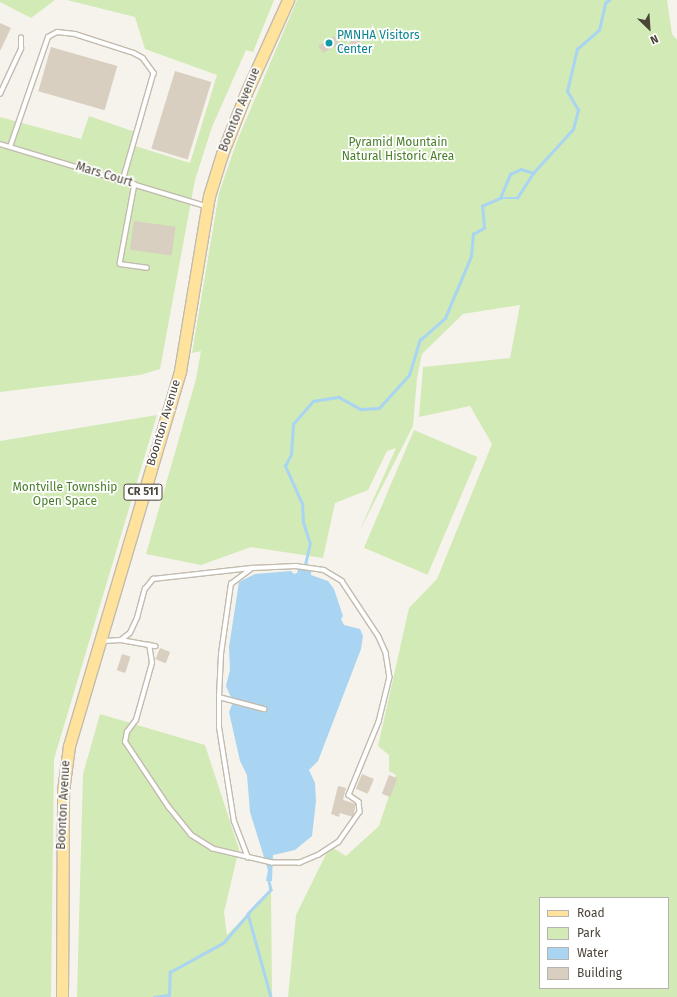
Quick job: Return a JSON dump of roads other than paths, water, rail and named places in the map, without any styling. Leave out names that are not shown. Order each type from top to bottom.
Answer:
[{"type":"main road","name":"Boonton Avenue","points":[[62,997],[63,790],[69,746],[180,371],[207,206],[222,154],[288,0]]},
{"type":"lane","points":[[10,147],[48,37],[57,32],[75,34],[134,53],[143,58],[154,73],[123,181]]},
{"type":"lane","points":[[0,94],[21,50],[21,38]]},
{"type":"lane","name":"Mars Court","points":[[0,144],[207,206]]},
{"type":"lane","points":[[134,184],[120,264],[147,268]]},
{"type":"lane","points":[[121,640],[130,633],[137,618],[145,589],[153,579],[253,568],[296,566],[316,568],[342,581],[379,637],[386,653],[390,677],[379,722],[349,795],[359,802],[360,812],[352,826],[339,842],[319,855],[300,862],[264,862],[213,849],[190,835],[169,808],[126,745],[125,738],[136,720],[152,663],[149,645]]},
{"type":"lane","points":[[248,858],[234,822],[219,727],[219,697],[221,654],[231,584],[253,568]]},
{"type":"lane","points":[[99,641],[121,640],[155,646]]},
{"type":"lane","points":[[219,697],[229,698],[259,706],[264,709]]},
{"type":"water","points":[[298,569],[311,570],[311,575],[328,581],[334,589],[343,616],[341,619],[344,625],[360,629],[363,636],[361,649],[318,761],[309,770],[315,783],[316,801],[312,836],[295,850],[273,855],[272,881],[266,881],[268,870],[250,812],[247,775],[240,761],[229,712],[233,702],[226,686],[230,670],[229,647],[239,582],[255,574],[291,571],[294,574],[297,573]]},
{"type":"waterway","points":[[304,569],[310,544],[303,522],[302,504],[285,466],[291,454],[293,424],[313,401],[339,397],[361,409],[379,408],[409,375],[420,340],[445,318],[471,256],[473,234],[484,228],[482,206],[500,198],[510,174],[521,169],[533,173],[573,129],[578,110],[567,91],[577,49],[599,30],[605,3],[609,0]]},
{"type":"waterway","points":[[500,198],[517,198],[533,173]]},
{"type":"waterway","points":[[269,881],[271,890],[248,914],[271,997]]},
{"type":"waterway","points":[[154,997],[169,995],[170,972],[223,943],[248,914]]},
{"type":"place","name":"PMNHA Visitors Center","points":[[329,43]]},
{"type":"park label","name":"Pyramid Mountain Natural Historic Area","points":[[398,150]]},
{"type":"park label","name":"Montville Township Open Space","points":[[65,495]]}]
